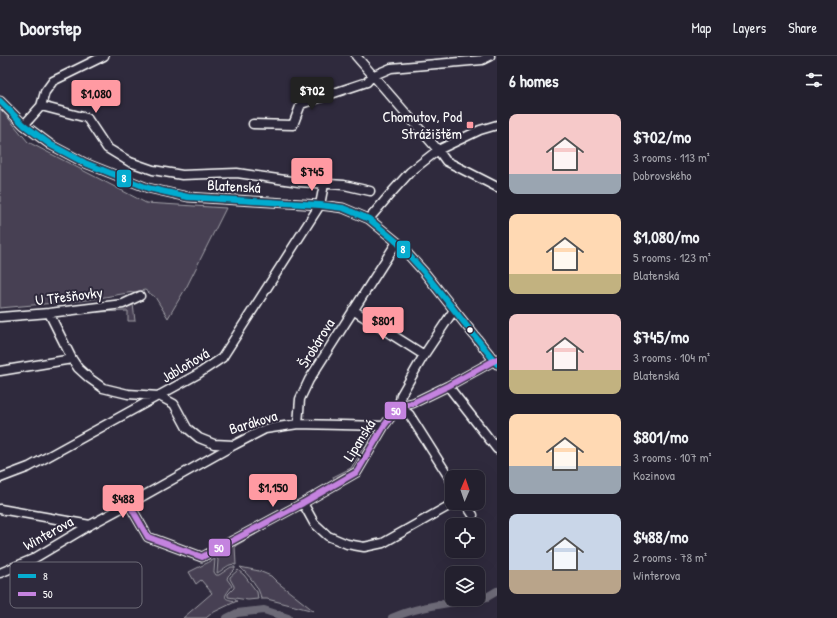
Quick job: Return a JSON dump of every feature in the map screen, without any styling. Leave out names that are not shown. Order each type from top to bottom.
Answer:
[{"type":"street","points":[[24,125],[41,106],[45,92],[53,81],[104,56]]},
{"type":"street","points":[[356,56],[446,161],[497,187]]},
{"type":"street","points":[[253,124],[293,125],[301,104],[367,82],[372,76],[391,68],[482,60],[490,56]]},
{"type":"street","name":"Blatenská","points":[[0,101],[24,125],[51,145],[86,163],[148,188],[188,197],[320,205],[343,208],[369,219],[398,242],[496,362]]},
{"type":"street","points":[[41,106],[87,118],[107,148],[130,162],[153,170],[182,174],[238,173],[299,182],[344,185],[370,191]]},
{"type":"street","points":[[369,219],[410,172],[438,150],[480,130],[497,125]]},
{"type":"street","points":[[320,205],[324,184]]},
{"type":"street","name":"Jabloňová","points":[[0,478],[29,468],[198,374],[222,358],[320,205]]},
{"type":"street","name":"Šrobárova","points":[[298,424],[300,399],[309,380],[398,242]]},
{"type":"street","name":"U Třešňovky","points":[[0,317],[49,313],[122,304],[140,296]]},
{"type":"street","points":[[353,310],[424,355]]},
{"type":"street","name":"Lipanská","points":[[130,504],[148,537],[202,557],[303,503],[357,472],[384,426],[399,406],[401,395],[424,355],[454,310]]},
{"type":"street","name":"Barákova","points":[[49,313],[72,359],[78,368],[89,378],[103,388],[128,394],[159,396],[174,404],[187,428],[199,438],[214,444],[234,444],[265,430],[298,424],[384,426]]},
{"type":"street","points":[[0,370],[72,359]]},
{"type":"street","points":[[399,406],[413,403],[496,362]]},
{"type":"street","points":[[448,386],[497,448]]},
{"type":"street","points":[[399,406],[409,414],[445,471]]},
{"type":"street","name":"Winterova","points":[[24,562],[130,504],[234,444]]},
{"type":"street","points":[[303,503],[314,523],[328,536],[347,544],[364,547],[383,543],[445,508]]},
{"type":"street","points":[[0,509],[90,525]]},
{"type":"street","points":[[470,510],[473,515]]},
{"type":"street","name":"Winterova","points":[[0,573],[10,568]]},
{"type":"shaded area","points":[[0,108],[28,142],[146,203],[226,208],[187,286],[168,318],[155,297],[145,290],[87,300],[0,308]]},
{"type":"shaded area","points":[[133,304],[135,321],[128,321],[128,311],[97,312],[109,306]]},
{"type":"shaded area","points":[[370,436],[369,446],[353,470],[351,469],[346,475],[344,473],[337,477],[337,481],[335,481],[333,477],[351,468]]},
{"type":"shaded area","points":[[263,527],[265,529],[235,546],[236,565],[229,565],[217,573],[218,560],[215,554]]},
{"type":"shaded area","points":[[215,559],[214,572],[216,575],[219,575],[231,567],[235,567],[227,579],[232,586],[226,595],[226,598],[237,601],[212,613],[206,618],[183,618],[212,593],[201,580],[196,584],[189,572]]},
{"type":"shaded area","points":[[240,567],[259,571],[271,576],[314,611],[267,599],[261,599],[256,586],[250,577]]},
{"type":"shaded area","points":[[238,570],[244,575],[257,592],[258,599],[248,600],[228,597],[228,594],[234,588],[230,577]]},
{"type":"waterway","points":[[485,597],[497,591]]},
{"type":"waterway","points":[[392,618],[422,608],[445,604]]},
{"type":"waterway","points":[[227,618],[237,613],[264,610],[288,618]]},
{"type":"transit line","name":"8","points":[[0,101],[24,125],[51,145],[85,163],[148,188],[188,197],[320,205],[343,208],[369,219],[397,242],[424,272],[497,364]]},
{"type":"transit line","name":"50","points":[[129,504],[148,537],[202,557],[303,503],[357,472],[384,426],[399,406],[413,403],[497,359]]},
{"type":"place","name":"Chomutov, Pod Strážištěm","points":[[470,125]]}]
